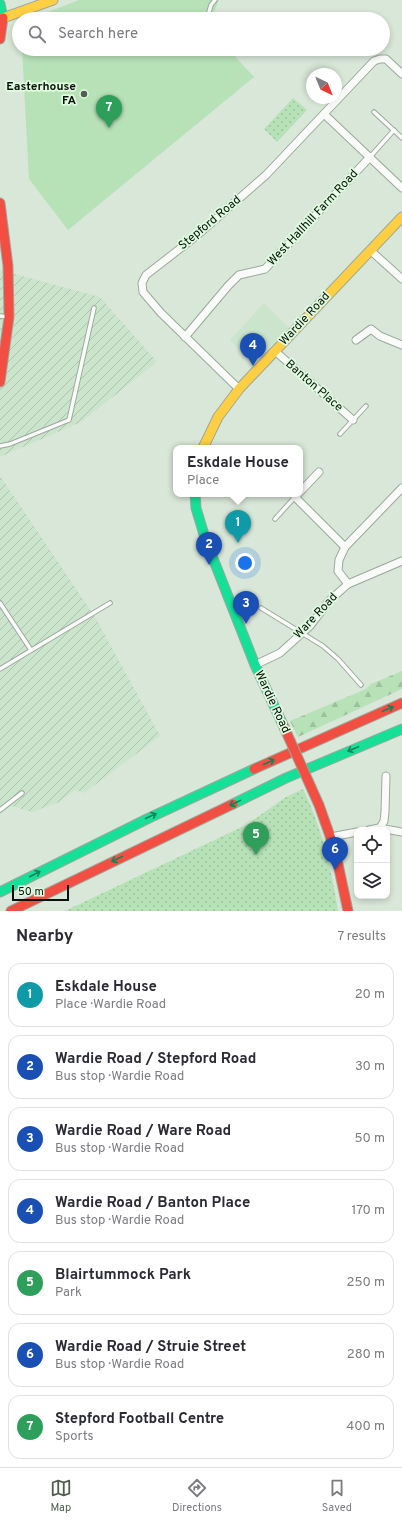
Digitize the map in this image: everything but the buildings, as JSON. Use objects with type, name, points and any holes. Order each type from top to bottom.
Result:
[{"type":"main road","points":[[21,12],[54,0]]},
{"type":"main road","points":[[0,4],[2,19],[0,39]]},
{"type":"main road","points":[[2,19],[12,15]]},
{"type":"main road","points":[[0,203],[8,266],[0,382]]},
{"type":"main road","name":"Wardie Road","points":[[205,445],[218,415],[239,388],[402,217]]},
{"type":"main road","name":"Wardie Road","points":[[195,497],[196,508],[205,538],[255,665],[319,805],[331,837],[340,867],[348,911]]},
{"type":"main road","points":[[0,892],[178,804],[332,733],[402,703]]},
{"type":"main road","points":[[11,911],[286,778],[402,729]]},
{"type":"street","name":"Stepford Road","points":[[239,388],[161,313],[143,292],[142,283],[146,275],[195,237],[266,175],[374,61],[386,59],[402,74]]},
{"type":"street","points":[[324,114],[402,188]]},
{"type":"street","name":"West Hallhill Farm Road","points":[[186,336],[239,275],[265,269],[370,157]]},
{"type":"street","points":[[370,250],[402,279]]},
{"type":"street","points":[[356,340],[371,329],[380,336],[402,345]]},
{"type":"street","name":"Banton Place","points":[[274,352],[353,420]]},
{"type":"street","points":[[303,489],[319,472]]},
{"type":"street","points":[[348,584],[338,571],[339,560],[346,547],[402,488]]},
{"type":"street","points":[[301,497],[346,547]]},
{"type":"street","name":"Ware Road","points":[[255,665],[280,653],[310,626],[329,600],[348,584],[402,560]]},
{"type":"street","points":[[380,827],[384,821],[386,776]]},
{"type":"street","points":[[390,830],[402,832]]},
{"type":"street","points":[[331,837],[354,833]]},
{"type":"lane","points":[[209,12],[211,5],[215,0]]},
{"type":"lane","points":[[374,112],[402,138]]},
{"type":"lane","points":[[370,157],[394,130]]},
{"type":"lane","points":[[0,446],[10,444],[69,420],[94,308]]},
{"type":"lane","points":[[340,434],[366,406]]},
{"type":"lane","points":[[275,519],[295,497]]},
{"type":"lane","points":[[0,603],[31,650]]},
{"type":"lane","points":[[0,669],[110,603]]},
{"type":"lane","points":[[261,608],[323,646],[338,659],[361,686]]},
{"type":"lane","points":[[0,810],[22,793]]},
{"type":"shaded area","points":[[0,270],[100,297],[157,362],[81,422],[0,457]]},
{"type":"shaded area","points":[[264,303],[289,328],[253,364],[230,340]]},
{"type":"shaded area","points":[[0,476],[95,617],[160,736],[84,793],[75,790],[59,802],[32,812],[12,806],[0,814]]},
{"type":"green space","points":[[79,0],[219,0],[214,12],[48,12]]},
{"type":"green space","points":[[22,56],[234,56],[254,77],[68,230],[29,179]]},
{"type":"green space","points":[[293,98],[307,110],[277,142],[264,129]]},
{"type":"green space","points":[[402,671],[402,689],[298,737],[290,721],[366,689],[371,684]]},
{"type":"green space","points":[[303,789],[321,833],[338,911],[65,911],[246,825],[286,797]]},
{"type":"traffic: fast","points":[[0,4],[3,18]]},
{"type":"traffic: fast","points":[[195,497],[196,508],[205,538],[255,665],[284,727]]},
{"type":"traffic: fast","points":[[233,804],[286,778],[402,729]]},
{"type":"traffic: fast","points":[[0,892],[149,818],[254,769]]},
{"type":"traffic: slow","points":[[20,12],[53,0]]},
{"type":"traffic: slow","points":[[0,19],[12,15]]},
{"type":"traffic: slow","points":[[204,445],[218,417],[239,389],[402,217]]},
{"type":"traffic: jam","points":[[0,39],[3,18]]},
{"type":"traffic: jam","points":[[0,203],[8,266],[9,317],[0,382]]},
{"type":"traffic: jam","points":[[254,769],[402,703]]},
{"type":"traffic: jam","points":[[284,727],[319,805]]},
{"type":"traffic: jam","points":[[11,911],[233,804]]},
{"type":"traffic: jam","points":[[319,805],[335,850],[348,911]]},
{"type":"place","name":"Easterhouse FA","points":[[84,94]]},
{"type":"place","name":"Stepford Football Centre","points":[[109,128]]},
{"type":"place","name":"Wardie Road / Banton Place","points":[[253,366]]},
{"type":"place","name":"Eskdale House","points":[[238,543]]},
{"type":"place","name":"Wardie Road / Stepford Road","points":[[209,565]]},
{"type":"place","name":"Wardie Road / Ware Road","points":[[246,624]]},
{"type":"place","name":"Blairtummock Park","points":[[256,855]]},
{"type":"place","name":"Wardie Road / Struie Street","points":[[335,870]]}]
